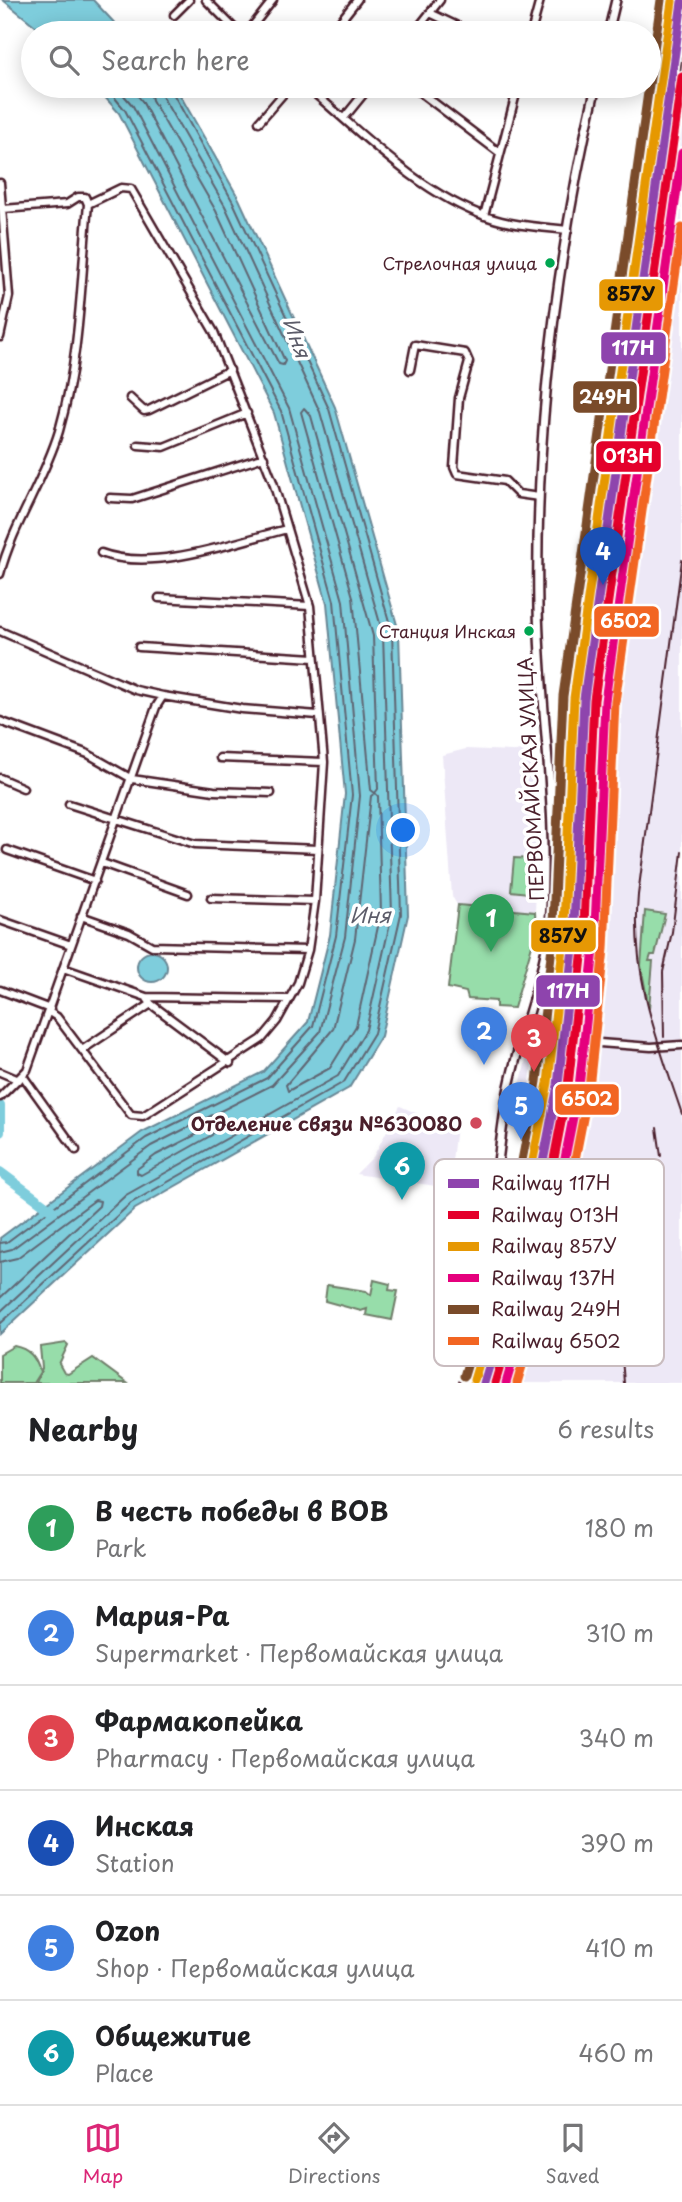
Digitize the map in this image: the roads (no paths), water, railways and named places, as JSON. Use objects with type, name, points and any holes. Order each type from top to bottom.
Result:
[{"type":"main road","points":[[611,21],[616,0]]},
{"type":"main road","name":"ПЕРВОМАЙСКАЯ УЛИЦА","points":[[500,1159],[508,1095],[547,943],[552,894],[553,849],[538,609],[539,496],[546,389],[568,230],[594,98]]},
{"type":"main road","name":"ПЕРВОМАЙСКАЯ УЛИЦА","points":[[464,1383],[469,1366]]},
{"type":"street","points":[[174,15],[189,0]]},
{"type":"street","points":[[206,0],[227,21]]},
{"type":"street","points":[[256,21],[273,0]]},
{"type":"street","points":[[340,21],[357,0]]},
{"type":"street","points":[[424,21],[440,0]]},
{"type":"street","points":[[534,21],[540,0]]},
{"type":"street","points":[[430,13],[447,21]]},
{"type":"street","points":[[259,122],[280,98]]},
{"type":"street","points":[[320,98],[415,177],[449,200],[484,216],[568,230]]},
{"type":"street","points":[[344,118],[360,98]]},
{"type":"street","points":[[428,98],[500,153]]},
{"type":"street","points":[[484,216],[515,98]]},
{"type":"street","points":[[0,183],[9,296],[0,337]]},
{"type":"street","points":[[0,990],[49,1010],[57,1017],[131,1115],[143,1116],[230,1063],[262,1040],[277,1021],[298,983],[308,950],[315,901],[324,762],[310,606],[264,457],[214,332],[131,189],[121,188],[88,205]]},
{"type":"street","points":[[0,574],[2,555],[40,481],[60,429],[78,330],[88,205],[85,197],[78,197],[67,204],[3,209]]},
{"type":"street","points":[[410,370],[415,345],[464,353],[469,362],[459,398],[454,467],[457,474],[505,481],[518,494],[539,496]]},
{"type":"street","points":[[130,398],[144,411],[149,410],[230,370]]},
{"type":"street","points":[[138,445],[164,447],[247,413]]},
{"type":"street","points":[[110,498],[132,499],[264,457]]},
{"type":"street","points":[[101,553],[129,561],[183,555],[287,529]]},
{"type":"street","points":[[159,598],[310,606]]},
{"type":"street","points":[[0,631],[136,690],[242,709],[318,715]]},
{"type":"street","points":[[139,648],[314,658]]},
{"type":"street","points":[[0,1097],[21,1078],[49,1010],[156,707],[163,696]]},
{"type":"street","points":[[0,721],[88,754],[132,779],[214,791],[271,793]]},
{"type":"street","points":[[220,758],[324,762]]},
{"type":"street","points":[[0,778],[23,788]]},
{"type":"street","points":[[69,804],[195,844],[317,849]]},
{"type":"street","points":[[7,850],[95,881]]},
{"type":"street","points":[[102,863],[188,894]]},
{"type":"street","points":[[211,898],[315,901]]},
{"type":"street","points":[[81,916],[129,933],[152,946],[308,950]]},
{"type":"street","points":[[0,920],[71,945]]},
{"type":"street","points":[[63,968],[146,997],[289,999]]},
{"type":"street","points":[[146,997],[150,1004],[230,1063]]},
{"type":"street","points":[[82,1050],[150,1004]]},
{"type":"street","points":[[522,1037],[654,1048],[682,1045]]},
{"type":"street","points":[[0,1072],[21,1078],[76,1150]]},
{"type":"water","points":[[3,0],[93,0],[113,21],[29,21]]},
{"type":"water","name":"Иня","points":[[106,98],[182,98],[239,199],[335,407],[399,632],[408,915],[381,1036],[349,1088],[135,1209],[0,1334],[0,1238],[142,1132],[263,1072],[308,1022],[330,935],[345,794],[327,603],[274,413],[119,113]]},
{"type":"water","points":[[152,952],[158,953],[166,961],[166,973],[158,981],[152,982],[146,981],[138,973],[137,967],[138,961],[146,953]]},
{"type":"waterway","points":[[0,1106],[0,1132]]},
{"type":"waterway","points":[[0,1172],[53,1211]]},
{"type":"railway","points":[[557,1159],[587,913],[593,720],[599,666],[682,57]]},
{"type":"railway","points":[[682,560],[638,895],[637,924],[638,953],[648,1007],[682,1114]]},
{"type":"railway","points":[[664,1037],[663,972],[672,932],[682,852]]},
{"type":"railway","points":[[570,1159],[583,1110]]},
{"type":"railway","points":[[657,1128],[661,1156]]},
{"type":"railway","points":[[494,1383],[500,1366]]},
{"type":"railway","points":[[623,1366],[624,1383]]},
{"type":"rail line","name":"249Н","points":[[658,21],[661,0]]},
{"type":"rail line","name":"857У","points":[[661,79],[672,1]]},
{"type":"rail line","name":"117Н","points":[[544,1159],[558,1085],[573,948],[584,699],[682,2]]},
{"type":"rail line","name":"013Н","points":[[554,1159],[568,1086],[583,948],[594,700],[682,77]]},
{"type":"rail line","name":"249Н","points":[[522,1159],[537,1082],[552,946],[563,696],[647,98]]},
{"type":"rail line","name":"857У","points":[[533,1159],[548,1083],[563,947],[574,698],[658,98]]},
{"type":"rail line","name":"137Н","points":[[565,1159],[579,1087],[594,949],[605,701],[682,153]]},
{"type":"rail line","name":"6502","points":[[575,1159],[589,1088],[604,949],[615,702],[682,228]]},
{"type":"rail line","name":"249Н","points":[[464,1376],[467,1366]]},
{"type":"rail line","name":"857У","points":[[474,1380],[478,1366]]},
{"type":"rail line","name":"117Н","points":[[484,1383],[489,1366]]},
{"type":"rail line","name":"013Н","points":[[495,1383],[500,1366]]},
{"type":"rail line","name":"137Н","points":[[506,1383],[511,1366]]},
{"type":"rail line","name":"6502","points":[[517,1383],[522,1366]]},
{"type":"place","name":"Стрелочная улица","points":[[550,263]]},
{"type":"place","name":"Инская","points":[[603,585]]},
{"type":"place","name":"Станция Инская","points":[[529,631]]},
{"type":"place","name":"В честь победы в ВОВ","points":[[491,952]]},
{"type":"place","name":"Мария-Ра","points":[[484,1065]]},
{"type":"place","name":"Фармакопейка","points":[[534,1072]]},
{"type":"place","name":"Отделение связи №630080","points":[[476,1123]]},
{"type":"place","name":"Ozon","points":[[521,1140]]},
{"type":"place","name":"Общежитие","points":[[402,1200]]}]
